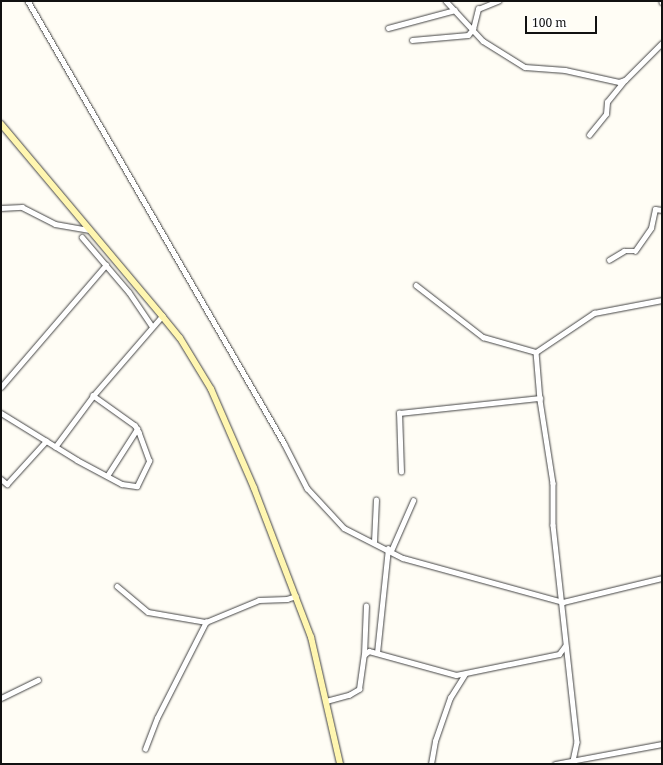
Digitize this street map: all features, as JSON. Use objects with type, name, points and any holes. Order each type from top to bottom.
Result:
[{"type":"street","points":[[28,1],[284,443],[307,488],[344,528],[389,550],[421,563],[563,602],[662,578]]},
{"type":"street","points":[[446,1],[491,47],[525,67],[565,70],[619,82],[625,80]]},
{"type":"street","points":[[412,40],[468,35],[473,30],[478,9],[498,1]]},
{"type":"street","points":[[388,28],[455,10]]},
{"type":"street","points":[[589,135],[606,114],[607,102],[625,80],[662,43]]},
{"type":"street","points":[[1,124],[180,338],[210,389],[232,434],[311,637],[340,764]]},
{"type":"street","points":[[1,208],[22,206],[55,224],[89,230]]},
{"type":"street","points":[[609,260],[624,251],[635,251],[651,228],[655,209],[662,210]]},
{"type":"street","points":[[82,238],[106,265],[151,325]]},
{"type":"street","points":[[1,386],[106,265]]},
{"type":"street","points":[[416,285],[483,337],[536,352],[594,313],[662,300]]},
{"type":"street","points":[[55,447],[93,396],[151,325],[162,316]]},
{"type":"street","points":[[536,352],[540,398],[553,483],[553,525],[563,602],[565,645],[577,742],[573,761]]},
{"type":"street","points":[[1,413],[55,447],[107,476],[122,484],[137,486],[149,461],[137,429],[93,396]]},
{"type":"street","points":[[401,472],[399,413],[540,398]]},
{"type":"street","points":[[107,476],[137,429]]},
{"type":"street","points":[[1,479],[7,484],[46,441]]},
{"type":"street","points":[[374,542],[376,500]]},
{"type":"street","points":[[377,653],[389,550],[413,501]]},
{"type":"street","points":[[117,586],[148,612],[206,622],[241,609],[259,600],[287,599],[296,596]]},
{"type":"street","points":[[326,701],[349,695],[359,689],[364,655],[366,606]]},
{"type":"street","points":[[145,749],[157,718],[206,622]]},
{"type":"street","points":[[364,655],[369,651],[456,675],[559,654],[565,645]]},
{"type":"street","points":[[431,764],[435,741],[450,698],[465,674]]},
{"type":"street","points":[[1,698],[38,680]]},
{"type":"street","points":[[555,764],[662,744]]}]
